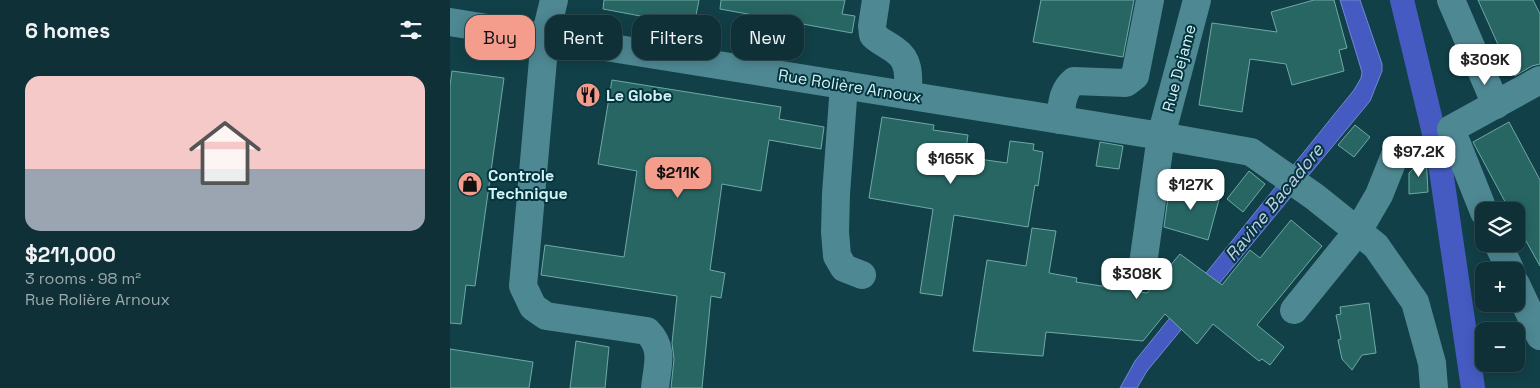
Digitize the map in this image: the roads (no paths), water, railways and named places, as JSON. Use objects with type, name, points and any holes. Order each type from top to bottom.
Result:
[{"type":"street","points":[[550,15],[554,0]]},
{"type":"street","points":[[876,0],[872,26],[873,35],[904,58],[909,74],[908,95]]},
{"type":"street","points":[[1060,120],[1063,96],[1068,86],[1074,81],[1126,83],[1135,76],[1150,0]]},
{"type":"street","name":"Rue Dejame","points":[[1143,264],[1161,136],[1197,0]]},
{"type":"street","points":[[1451,0],[1496,105]]},
{"type":"street","name":"Rue Rolière Arnoux","points":[[450,22],[545,37]]},
{"type":"street","points":[[545,37],[523,286],[533,307],[546,316],[647,331],[654,338],[659,349],[654,388]]},
{"type":"street","name":"Rue Rolière Arnoux","points":[[622,49],[1251,152],[1316,197],[1358,231]]},
{"type":"street","points":[[844,85],[836,194],[835,232],[837,256],[844,268],[862,275]]},
{"type":"street","points":[[1480,202],[1451,129],[1496,105],[1537,90]]},
{"type":"street","points":[[1294,310],[1358,231],[1379,195],[1397,150]]},
{"type":"street","points":[[1358,231],[1376,246],[1415,302],[1432,363],[1434,388]]},
{"type":"street","points":[[1525,304],[1540,336]]},
{"type":"water","name":"Ravine Bacadore","points":[[1340,0],[1360,0],[1382,64],[1382,71],[1370,101],[1147,371],[1137,388],[1120,388],[1135,361],[1354,90],[1361,78],[1362,72]]},
{"type":"waterway","points":[[1402,0],[1438,150],[1473,388]]},
{"type":"place","name":"Le Globe","points":[[588,95]]},
{"type":"place","name":"Controle Technique","points":[[470,184]]}]
